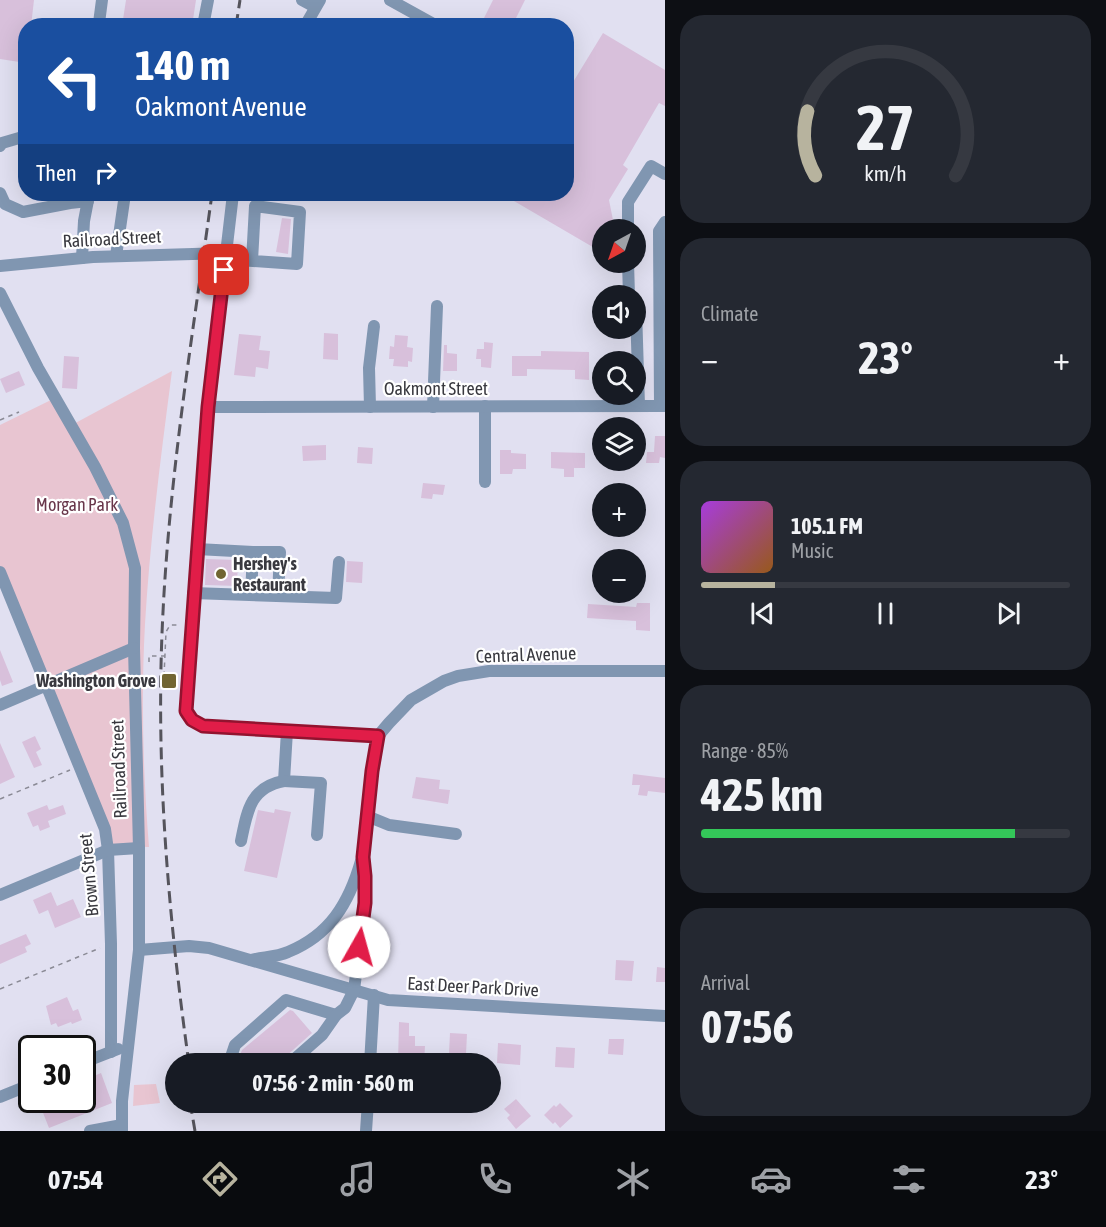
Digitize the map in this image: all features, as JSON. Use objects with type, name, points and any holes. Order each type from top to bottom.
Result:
[{"type":"street","points":[[100,18],[102,0]]},
{"type":"street","points":[[205,18],[208,0]]},
{"type":"street","points":[[302,0],[318,4],[310,18]]},
{"type":"street","points":[[390,0],[423,18]]},
{"type":"street","points":[[0,146],[2,143],[18,138]]},
{"type":"street","points":[[628,219],[628,202],[651,166],[665,174]]},
{"type":"street","points":[[0,193],[5,204],[22,212],[71,201]]},
{"type":"street","points":[[82,258],[84,221],[88,201]]},
{"type":"street","points":[[116,256],[124,201]]},
{"type":"street","points":[[232,201],[208,407],[186,711],[192,720],[203,726],[378,736],[363,857],[365,903],[354,990],[345,1008],[336,1015],[322,1035],[302,1053]]},
{"type":"street","name":"Railroad Street","points":[[0,266],[116,256],[226,256],[252,261],[297,264],[300,212],[255,206],[252,261]]},
{"type":"street","points":[[663,406],[659,231],[665,222]]},
{"type":"street","name":"Railroad Street","points":[[0,292],[38,368],[95,467],[123,523],[135,568],[134,648],[139,848],[146,950],[128,1045],[122,1101],[122,1128]]},
{"type":"street","points":[[433,407],[436,306]]},
{"type":"street","points":[[370,407],[369,368],[374,326]]},
{"type":"street","points":[[637,339],[639,406]]},
{"type":"street","points":[[485,406],[485,482]]},
{"type":"street","name":"Oakmont Street","points":[[208,407],[663,406]]},
{"type":"street","points":[[197,549],[280,552],[278,596]]},
{"type":"street","points":[[251,596],[253,552]]},
{"type":"street","points":[[193,593],[336,598],[339,562]]},
{"type":"street","name":"Brown Street","points":[[0,572],[105,829],[108,850],[111,944],[111,1052]]},
{"type":"street","points":[[0,705],[134,648]]},
{"type":"street","name":"Central Avenue","points":[[378,736],[411,700],[444,681],[458,676],[489,671],[665,671]]},
{"type":"street","points":[[284,781],[287,731]]},
{"type":"street","points":[[241,841],[254,798],[271,783],[284,781],[321,783],[317,835]]},
{"type":"street","points":[[367,816],[389,825],[456,834]]},
{"type":"street","points":[[0,895],[108,850],[139,848]]},
{"type":"street","name":"East Deer Park Drive","points":[[248,960],[286,953],[325,929],[343,908],[354,886],[363,857]]},
{"type":"street","name":"East Deer Park Drive","points":[[146,950],[189,946],[209,948],[388,1000],[665,1016]]},
{"type":"street","points":[[371,1053],[374,995]]},
{"type":"street","points":[[232,1053],[235,1045],[286,1000],[336,1015]]},
{"type":"street","points":[[96,1058],[128,1045]]},
{"type":"street","points":[[0,1097],[18,1090]]},
{"type":"street","points":[[366,1131],[367,1113]]},
{"type":"street","points":[[96,1130],[122,1128]]},
{"type":"path","points":[[0,420],[19,412]]},
{"type":"path","points":[[164,676],[166,632],[170,625]]},
{"type":"path","points":[[149,662],[149,656],[166,657]]},
{"type":"path","points":[[0,799],[79,766]]},
{"type":"path","points":[[0,989],[111,944]]},
{"type":"green space","name":"Morgan Park","points":[[172,371],[153,529],[145,624],[143,736],[149,847],[113,846],[0,566],[0,425],[51,400],[68,427]]},
{"type":"green space","points":[[156,1084],[160,1103],[133,1106],[134,1085]]},
{"type":"building","points":[[0,0],[34,0],[32,18],[18,18],[18,62],[0,59]]},
{"type":"building","points":[[126,0],[196,0],[193,18],[123,18]]},
{"type":"building","points":[[493,0],[525,0],[516,18],[484,18]]},
{"type":"building","points":[[603,33],[665,70],[665,106],[659,103],[623,165],[628,169],[609,200],[613,219],[592,219],[592,247],[514,201],[574,201],[574,81]]},
{"type":"building","points":[[282,218],[291,219],[288,254],[276,252]]},
{"type":"building","points":[[324,333],[338,334],[338,360],[323,359]]},
{"type":"building","points":[[239,334],[261,336],[259,350],[270,351],[268,369],[256,367],[255,377],[234,375]]},
{"type":"building","points":[[395,335],[408,336],[407,347],[413,348],[412,362],[408,361],[408,367],[393,366],[394,359],[389,359],[390,346],[394,347]]},
{"type":"building","points":[[484,342],[493,343],[491,368],[481,367],[481,359],[476,359],[477,349],[484,349]]},
{"type":"building","points":[[444,345],[447,345],[447,353],[457,354],[457,371],[443,371]]},
{"type":"building","points":[[541,351],[589,352],[589,380],[575,379],[575,370],[527,369],[527,376],[512,376],[512,356],[541,356]]},
{"type":"building","points":[[64,356],[79,357],[77,389],[62,388]]},
{"type":"building","points":[[19,371],[25,385],[6,393],[0,379]]},
{"type":"building","points":[[655,436],[665,436],[665,458],[660,457],[659,463],[646,463],[647,452],[654,452]]},
{"type":"building","points":[[326,445],[326,460],[303,461],[302,446]]},
{"type":"building","points":[[358,447],[373,448],[372,464],[357,463]]},
{"type":"building","points":[[500,450],[526,454],[526,469],[513,469],[512,474],[500,474]]},
{"type":"building","points":[[551,452],[585,453],[585,468],[574,468],[574,477],[564,477],[564,469],[551,468]]},
{"type":"building","points":[[423,483],[445,485],[443,495],[433,494],[432,499],[421,498]]},
{"type":"building","name":"Hershey's Restaurant","points":[[206,559],[238,560],[237,586],[205,585]]},
{"type":"building","points":[[347,561],[363,562],[362,583],[346,582]]},
{"type":"building","points":[[637,603],[650,603],[650,631],[636,630],[636,621],[587,618],[588,604],[636,607]]},
{"type":"building","points":[[0,650],[13,682],[2,686],[0,680]]},
{"type":"building","points":[[35,736],[41,749],[36,752],[42,765],[34,768],[22,742]]},
{"type":"building","points":[[0,743],[15,777],[0,784]]},
{"type":"building","points":[[633,774],[665,778],[665,793],[648,791],[647,796],[638,795],[640,785],[632,785]]},
{"type":"building","points":[[416,777],[440,780],[439,789],[450,790],[448,804],[412,798]]},
{"type":"building","points":[[47,805],[49,810],[63,805],[66,814],[48,821],[50,827],[40,831],[38,825],[33,827],[27,813]]},
{"type":"building","points":[[275,809],[291,812],[277,878],[244,871],[258,810],[274,813]]},
{"type":"building","points":[[51,892],[57,906],[73,899],[81,917],[55,928],[48,910],[39,914],[33,900]]},
{"type":"building","points":[[26,934],[31,944],[25,947],[27,952],[0,964],[0,945]]},
{"type":"building","points":[[616,960],[634,961],[632,981],[615,980]]},
{"type":"building","points":[[657,967],[665,968],[665,982],[656,982]]},
{"type":"building","points":[[67,997],[73,1011],[78,1009],[82,1020],[58,1027],[56,1023],[51,1025],[46,1006]]},
{"type":"building","points":[[290,1010],[312,1033],[290,1053],[241,1053]]},
{"type":"building","points":[[399,1022],[409,1023],[409,1036],[415,1036],[415,1046],[425,1046],[425,1053],[398,1053]]},
{"type":"building","points":[[450,1033],[467,1034],[466,1053],[449,1053]]},
{"type":"building","points":[[609,1039],[624,1039],[623,1055],[608,1054]]},
{"type":"building","points":[[498,1043],[521,1045],[520,1065],[501,1063],[501,1053],[498,1053]]},
{"type":"building","points":[[556,1047],[575,1048],[574,1068],[555,1067]]},
{"type":"building","points":[[101,1073],[112,1103],[96,1109],[96,1075]]},
{"type":"building","points":[[516,1099],[531,1116],[516,1129],[507,1118],[510,1115],[504,1109]]},
{"type":"building","points":[[560,1103],[573,1116],[560,1128],[544,1115],[554,1105],[556,1107]]},
{"type":"building","points":[[43,1113],[87,1113],[49,1128]]},
{"type":"railway","points":[[237,18],[240,0]]},
{"type":"railway","points":[[188,1053],[169,895],[165,838],[161,669],[171,507],[211,201]]},
{"type":"railway","points":[[192,1113],[195,1131]]},
{"type":"place","name":"Hershey's Restaurant","points":[[221,574]]},
{"type":"place","name":"Washington Grove","points":[[169,681]]},
{"type":"route","points":[[224,270],[208,407],[186,711],[192,720],[203,726],[378,736],[363,857],[365,903],[359,947]]}]
